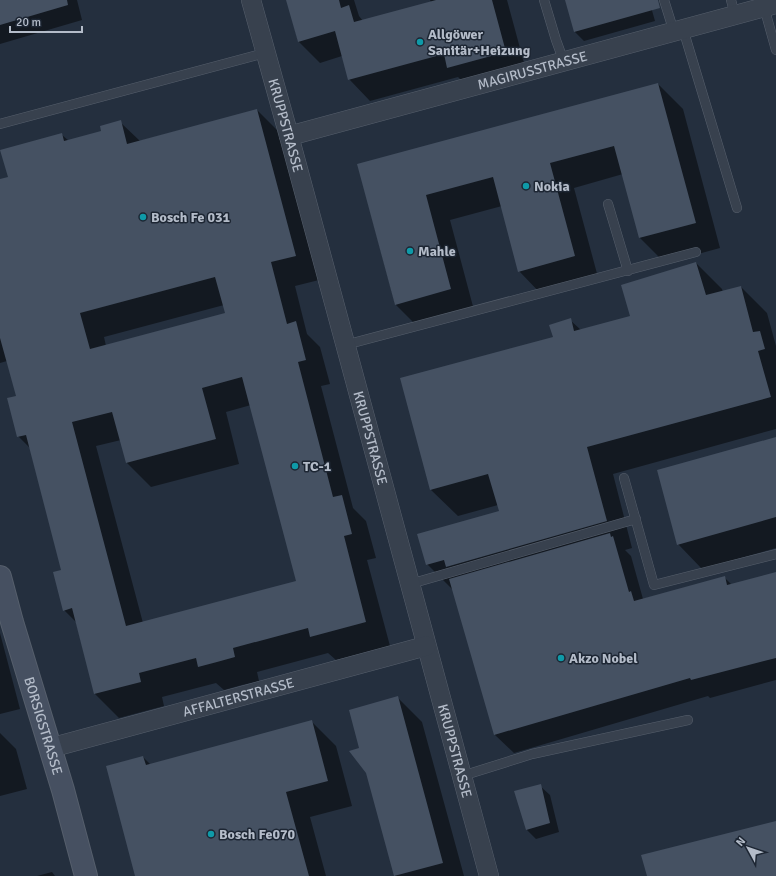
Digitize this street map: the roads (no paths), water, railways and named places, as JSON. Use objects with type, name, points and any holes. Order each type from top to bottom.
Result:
[{"type":"main road","name":"BORSIGSTRASSE","points":[[0,577],[86,876]]},
{"type":"street","name":"KRUPPSTRASSE","points":[[250,0],[489,876]]},
{"type":"street","name":"MAGIRUSSTRASSE","points":[[288,136],[679,30],[733,8],[770,6]]},
{"type":"street","name":"AFFALTERSTRASSE","points":[[50,748],[426,646]]},
{"type":"lane","points":[[544,0],[564,62]]},
{"type":"lane","points":[[664,0],[679,30],[736,208]]},
{"type":"lane","points":[[770,6],[776,50]]},
{"type":"lane","points":[[0,124],[265,53]]},
{"type":"lane","points":[[608,204],[628,270]]},
{"type":"lane","points":[[345,345],[696,252]]},
{"type":"lane","points":[[624,478],[654,585],[776,554]]},
{"type":"lane","points":[[410,584],[636,519]]},
{"type":"lane","points":[[462,776],[532,754],[688,720]]},
{"type":"place","name":"Allgöwer Sanitär+Heizung","points":[[420,42]]},
{"type":"place","name":"Nokia","points":[[526,186]]},
{"type":"place","name":"Bosch Fe 031","points":[[143,217]]},
{"type":"place","name":"Mahle","points":[[410,251]]},
{"type":"place","name":"TC-1","points":[[295,466]]},
{"type":"place","name":"Akzo Nobel","points":[[561,658]]},
{"type":"place","name":"Bosch Fe070","points":[[211,834]]}]
